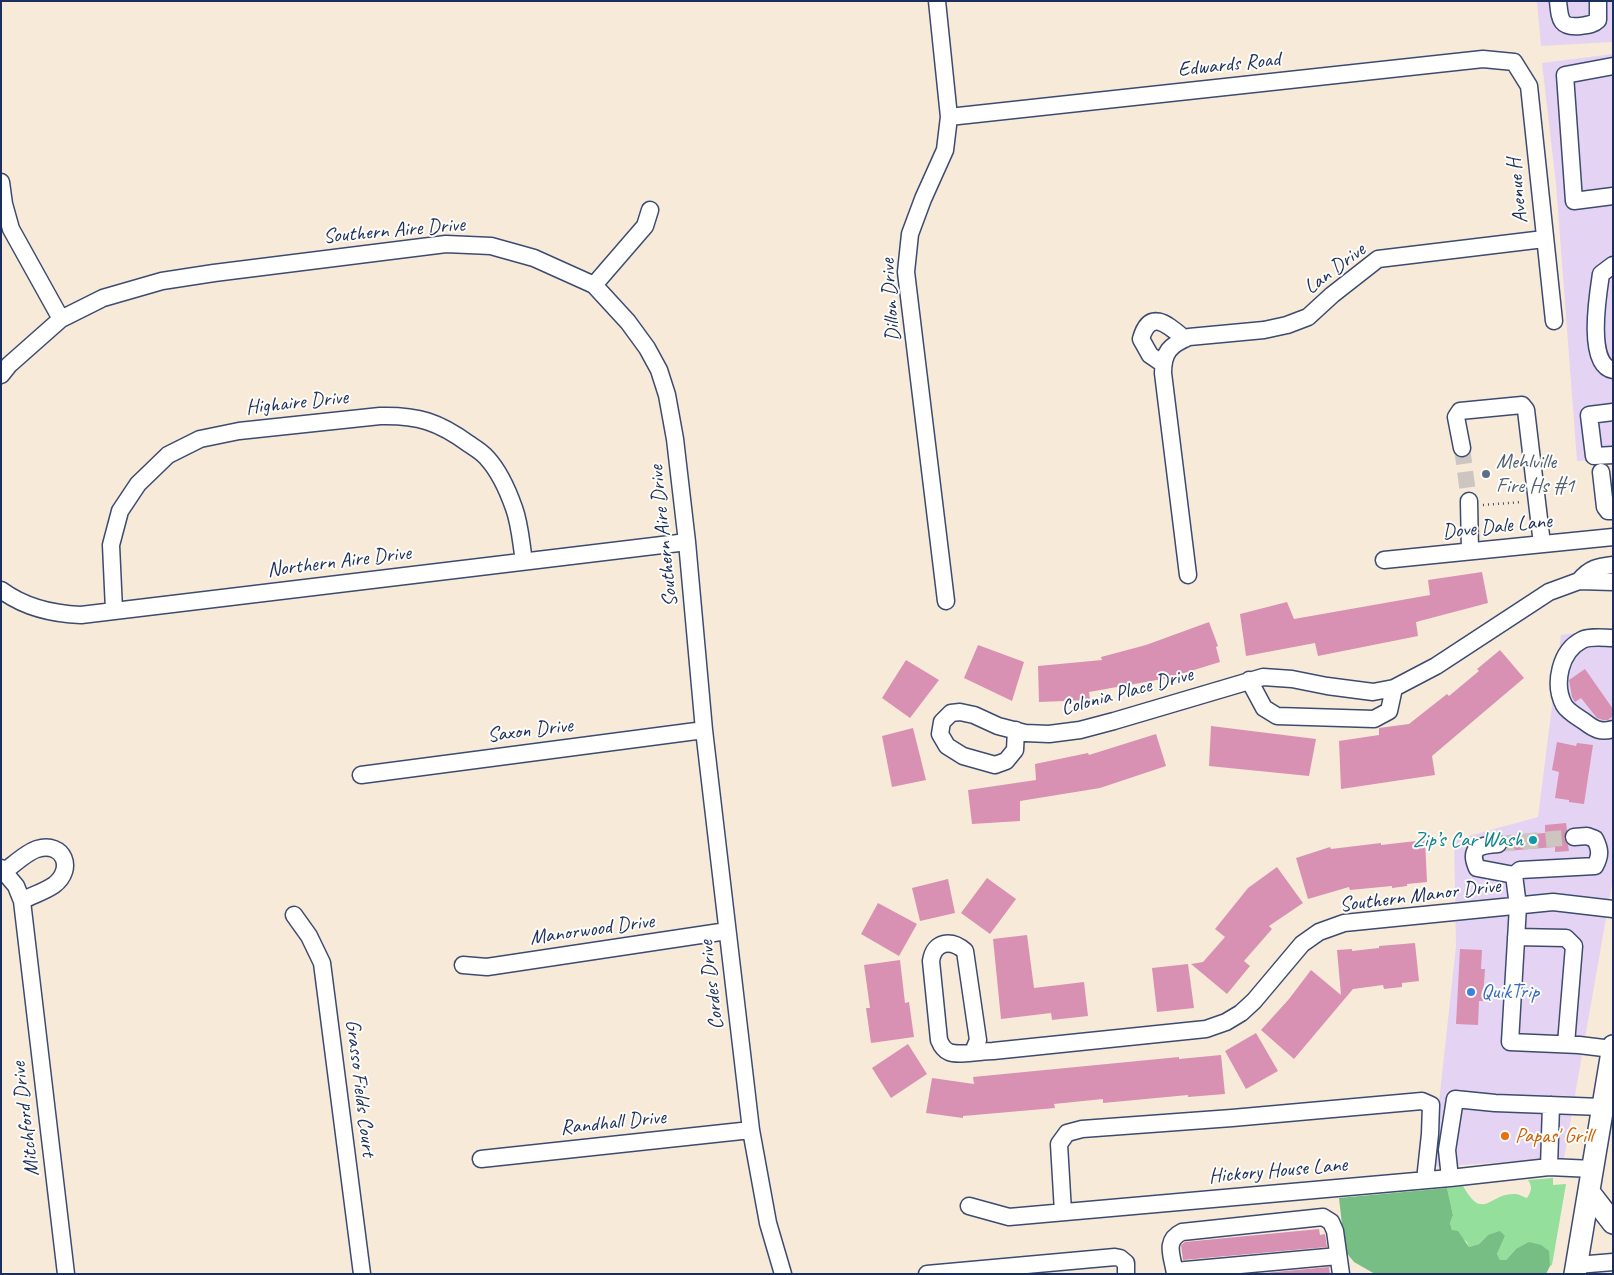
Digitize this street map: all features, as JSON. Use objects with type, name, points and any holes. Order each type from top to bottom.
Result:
[{"type":"main road","points":[[1576,1269],[1593,1169],[1606,1128],[1602,1107],[1613,1046]]},
{"type":"main road","points":[[1589,1192],[1613,1223]]},
{"type":"street","name":"Dillon Drive","points":[[937,1],[949,117],[945,150],[910,234],[906,272],[946,601]]},
{"type":"street","points":[[1558,1],[1560,18],[1564,25],[1569,27],[1593,24],[1598,20],[1598,1]]},
{"type":"street","name":"Edwards Road","points":[[949,117],[1483,59],[1514,62]]},
{"type":"street","name":"Avenue H","points":[[1514,62],[1529,86],[1554,321]]},
{"type":"street","points":[[1613,66],[1565,75],[1574,201],[1613,196]]},
{"type":"street","points":[[1,182],[4,204],[11,229],[61,319]]},
{"type":"street","points":[[594,285],[645,226],[650,210]]},
{"type":"street","name":"Lan Drive","points":[[1185,339],[1189,337],[1264,330],[1287,325],[1308,317],[1332,294],[1378,259],[1544,239]]},
{"type":"street","name":"Southern Aire Drive","points":[[1,374],[61,319],[102,298],[162,281],[224,271],[446,244],[491,246],[512,250],[594,285],[628,322],[647,348],[659,370],[667,395],[687,542],[700,689]]},
{"type":"street","points":[[1613,265],[1601,274],[1596,310],[1596,343],[1598,354],[1603,364],[1607,369],[1613,370]]},
{"type":"street","points":[[1163,364],[1150,355],[1141,339],[1144,329],[1152,322],[1161,321],[1185,339],[1178,342],[1168,351],[1163,364],[1188,575]]},
{"type":"street","points":[[1462,448],[1456,418],[1460,411],[1522,404],[1526,410],[1542,544]]},
{"type":"street","points":[[1613,412],[1589,415],[1594,456],[1613,455]]},
{"type":"street","name":"Highaire Drive","points":[[114,610],[111,545],[120,511],[138,484],[168,455],[200,439],[239,431],[380,416],[400,416],[434,422],[451,431],[487,458],[495,469],[515,509],[524,560]]},
{"type":"street","points":[[1601,472],[1605,507],[1613,511]]},
{"type":"street","points":[[1469,508],[1470,551]]},
{"type":"street","name":"Dove Dale Lane","points":[[1384,560],[1613,537]]},
{"type":"street","name":"Northern Aire Drive","points":[[1,590],[21,602],[60,615],[81,615],[524,560],[687,542]]},
{"type":"street","name":"Colonia Place Drive","points":[[1579,581],[1586,573],[1596,568],[1613,565]]},
{"type":"street","name":"Colonia Place Drive","points":[[1016,730],[1015,750],[1006,761],[995,766],[962,756],[947,746],[940,734],[942,722],[951,713],[960,712],[974,715],[998,726],[1016,730],[1025,733],[1049,734],[1080,730],[1141,714],[1263,677],[1292,679],[1373,692],[1394,688],[1436,666],[1549,592],[1579,581],[1613,582]]},
{"type":"street","points":[[1613,638],[1583,639],[1571,648],[1563,660],[1559,686],[1565,706],[1576,716],[1597,730],[1613,729]]},
{"type":"street","points":[[1249,680],[1264,708],[1277,716],[1374,719],[1389,711],[1394,688]]},
{"type":"street","name":"Cordes Drive","points":[[700,689],[750,1130],[768,1224],[783,1274]]},
{"type":"street","name":"Saxon Drive","points":[[361,775],[704,730]]},
{"type":"street","points":[[1514,875],[1520,870],[1595,866],[1599,859],[1600,850],[1595,839],[1587,836],[1574,837]]},
{"type":"street","points":[[1498,844],[1480,846],[1474,852],[1473,859],[1477,868],[1514,875]]},
{"type":"street","name":"Mitchford Drive","points":[[22,900],[54,884],[62,875],[65,868],[65,859],[60,852],[51,847],[36,849],[3,869],[16,886],[22,900],[66,1274]]},
{"type":"street","points":[[1514,875],[1518,906],[1510,1042],[1566,1044],[1612,1049]]},
{"type":"street","name":"Southern Manor Drive","points":[[973,1052],[978,1040],[965,951],[957,945],[947,943],[939,946],[932,952],[930,961],[939,1040],[949,1052],[973,1052],[1206,1029],[1226,1022],[1241,1013],[1254,1001],[1302,944],[1319,932],[1344,922],[1553,902],[1613,909]]},
{"type":"street","name":"Grasso Fields Court","points":[[294,915],[309,936],[322,963],[362,1274]]},
{"type":"street","name":"Manorwood Drive","points":[[463,965],[487,967],[727,931]]},
{"type":"street","points":[[1516,937],[1566,938],[1574,946],[1566,1044]]},
{"type":"street","points":[[1450,1178],[1447,1150],[1455,1098],[1495,1103],[1602,1107]]},
{"type":"street","points":[[1063,1212],[1059,1144],[1067,1133],[1082,1129],[1422,1101],[1431,1105],[1425,1180]]},
{"type":"street","points":[[1549,1167],[1550,1105]]},
{"type":"street","name":"Randhall Drive","points":[[481,1159],[750,1130]]},
{"type":"street","name":"Hickory House Lane","points":[[969,1206],[1010,1217],[1450,1178],[1549,1167],[1593,1169]]},
{"type":"street","points":[[1338,1256],[1175,1272],[1170,1244],[1175,1235],[1182,1232],[1323,1217],[1331,1222],[1335,1231],[1341,1274]]},
{"type":"street","points":[[926,1274],[1115,1257],[1120,1258],[1126,1263],[1126,1274]]},
{"type":"street","points":[[1576,1269],[1613,1262]]},
{"type":"path","points":[[1469,508],[1537,501]]},
{"type":"shaded area","points":[[1537,1],[1613,1],[1613,42],[1541,46]]},
{"type":"shaded area","points":[[1613,54],[1613,459],[1577,461],[1556,184],[1542,63]]},
{"type":"shaded area","points":[[1613,628],[1613,878],[1564,1158],[1432,1167],[1456,946],[1454,840],[1538,817],[1561,635]]},
{"type":"green space","points":[[1553,1178],[1553,1185],[1566,1184],[1552,1265],[1550,1266],[1548,1257],[1516,1249],[1506,1260],[1500,1260],[1497,1254],[1505,1236],[1488,1235],[1479,1244],[1469,1247],[1467,1242],[1452,1230],[1450,1223],[1453,1215],[1447,1188],[1463,1186],[1476,1203],[1482,1204],[1507,1195],[1517,1194],[1527,1198],[1531,1189],[1528,1180]]},
{"type":"green space","points":[[1447,1188],[1453,1215],[1450,1223],[1452,1230],[1458,1231],[1469,1247],[1479,1244],[1488,1235],[1500,1231],[1505,1236],[1497,1254],[1500,1260],[1506,1260],[1516,1249],[1529,1242],[1541,1245],[1549,1251],[1550,1266],[1546,1274],[1375,1274],[1354,1262],[1345,1251],[1339,1198]]},
{"type":"building","points":[[1482,572],[1488,603],[1416,622],[1418,636],[1318,656],[1315,643],[1246,656],[1240,614],[1287,602],[1294,619],[1430,595],[1428,580]]},
{"type":"building","points":[[1209,622],[1218,646],[1216,647],[1220,662],[1168,678],[1089,692],[1090,700],[1039,702],[1038,666],[1102,660],[1101,657],[1146,645]]},
{"type":"building","points":[[978,645],[1024,662],[1012,701],[964,678]]},
{"type":"building","points":[[1500,650],[1524,678],[1432,756],[1435,775],[1341,789],[1339,741],[1379,735],[1379,728],[1409,724],[1447,694],[1449,696],[1479,671],[1477,669]]},
{"type":"building","points":[[906,660],[939,680],[910,718],[882,698]]},
{"type":"building","points":[[1585,669],[1613,709],[1613,716],[1608,720],[1597,718],[1581,698],[1575,702],[1572,697],[1569,680]]},
{"type":"building","points":[[1211,726],[1316,739],[1309,776],[1209,766]]},
{"type":"building","points":[[913,728],[926,780],[892,787],[882,736]]},
{"type":"building","points":[[1156,734],[1166,766],[1100,788],[1020,801],[1020,821],[972,824],[968,790],[1036,780],[1035,764],[1088,753],[1089,755]]},
{"type":"building","points":[[1557,742],[1576,746],[1577,743],[1593,745],[1584,804],[1555,798],[1559,772],[1552,770]]},
{"type":"building","name":"Zip’s Car Wash","points":[[1566,823],[1567,830],[1564,838],[1569,851],[1555,852],[1555,847],[1505,851],[1508,844],[1504,836],[1545,833],[1545,825]]},
{"type":"building","points":[[1425,840],[1427,882],[1392,888],[1392,886],[1350,890],[1349,887],[1308,899],[1296,858],[1330,847],[1331,849]]},
{"type":"building","points":[[1277,867],[1303,903],[1269,926],[1272,929],[1244,961],[1250,966],[1227,994],[1191,964],[1203,962],[1225,937],[1215,929],[1248,888]]},
{"type":"building","points":[[987,878],[1016,899],[990,934],[961,913]]},
{"type":"building","points":[[948,879],[955,913],[920,921],[912,888]]},
{"type":"building","points":[[878,903],[917,924],[899,956],[861,934]]},
{"type":"building","points":[[1027,935],[1034,988],[1084,982],[1088,1016],[1052,1020],[1051,1013],[1001,1019],[993,939]]},
{"type":"building","points":[[1415,943],[1419,981],[1402,983],[1402,987],[1384,989],[1383,985],[1353,989],[1294,1059],[1261,1030],[1289,999],[1311,970],[1341,995],[1337,950],[1352,949],[1352,951],[1379,948],[1379,946]]},
{"type":"building","name":"QuikTrip","points":[[1460,949],[1482,950],[1481,969],[1485,969],[1483,1001],[1479,1001],[1478,1025],[1456,1024]]},
{"type":"building","points":[[900,960],[905,1003],[909,1002],[914,1037],[871,1043],[866,1008],[870,1008],[864,965]]},
{"type":"building","points":[[1188,964],[1194,1008],[1157,1012],[1152,968]]},
{"type":"building","points":[[1256,1033],[1278,1071],[1246,1089],[1225,1051]]},
{"type":"building","points":[[908,1044],[927,1074],[891,1098],[872,1068]]},
{"type":"building","points":[[1221,1055],[1225,1094],[1188,1097],[1188,1095],[1103,1103],[1103,1099],[1054,1104],[1055,1108],[963,1116],[963,1118],[926,1113],[932,1078],[974,1084],[973,1077],[1179,1057],[1179,1059]]},
{"type":"building","points":[[1319,1229],[1320,1235],[1325,1234],[1327,1247],[1183,1260],[1181,1245],[1185,1242]]},
{"type":"building","points":[[1329,1267],[1330,1274],[1254,1274]]},
{"type":"tunnel","points":[[1462,448],[1469,501]]},
{"type":"tunnel","points":[[1498,844],[1574,837]]},
{"type":"place","name":"Mehlville Fire Hs #1","points":[[1486,474]]},
{"type":"place","name":"Zip’s Car Wash","points":[[1533,840]]},
{"type":"place","name":"QuikTrip","points":[[1471,992]]},
{"type":"place","name":"Papas' Grill","points":[[1505,1136]]}]
